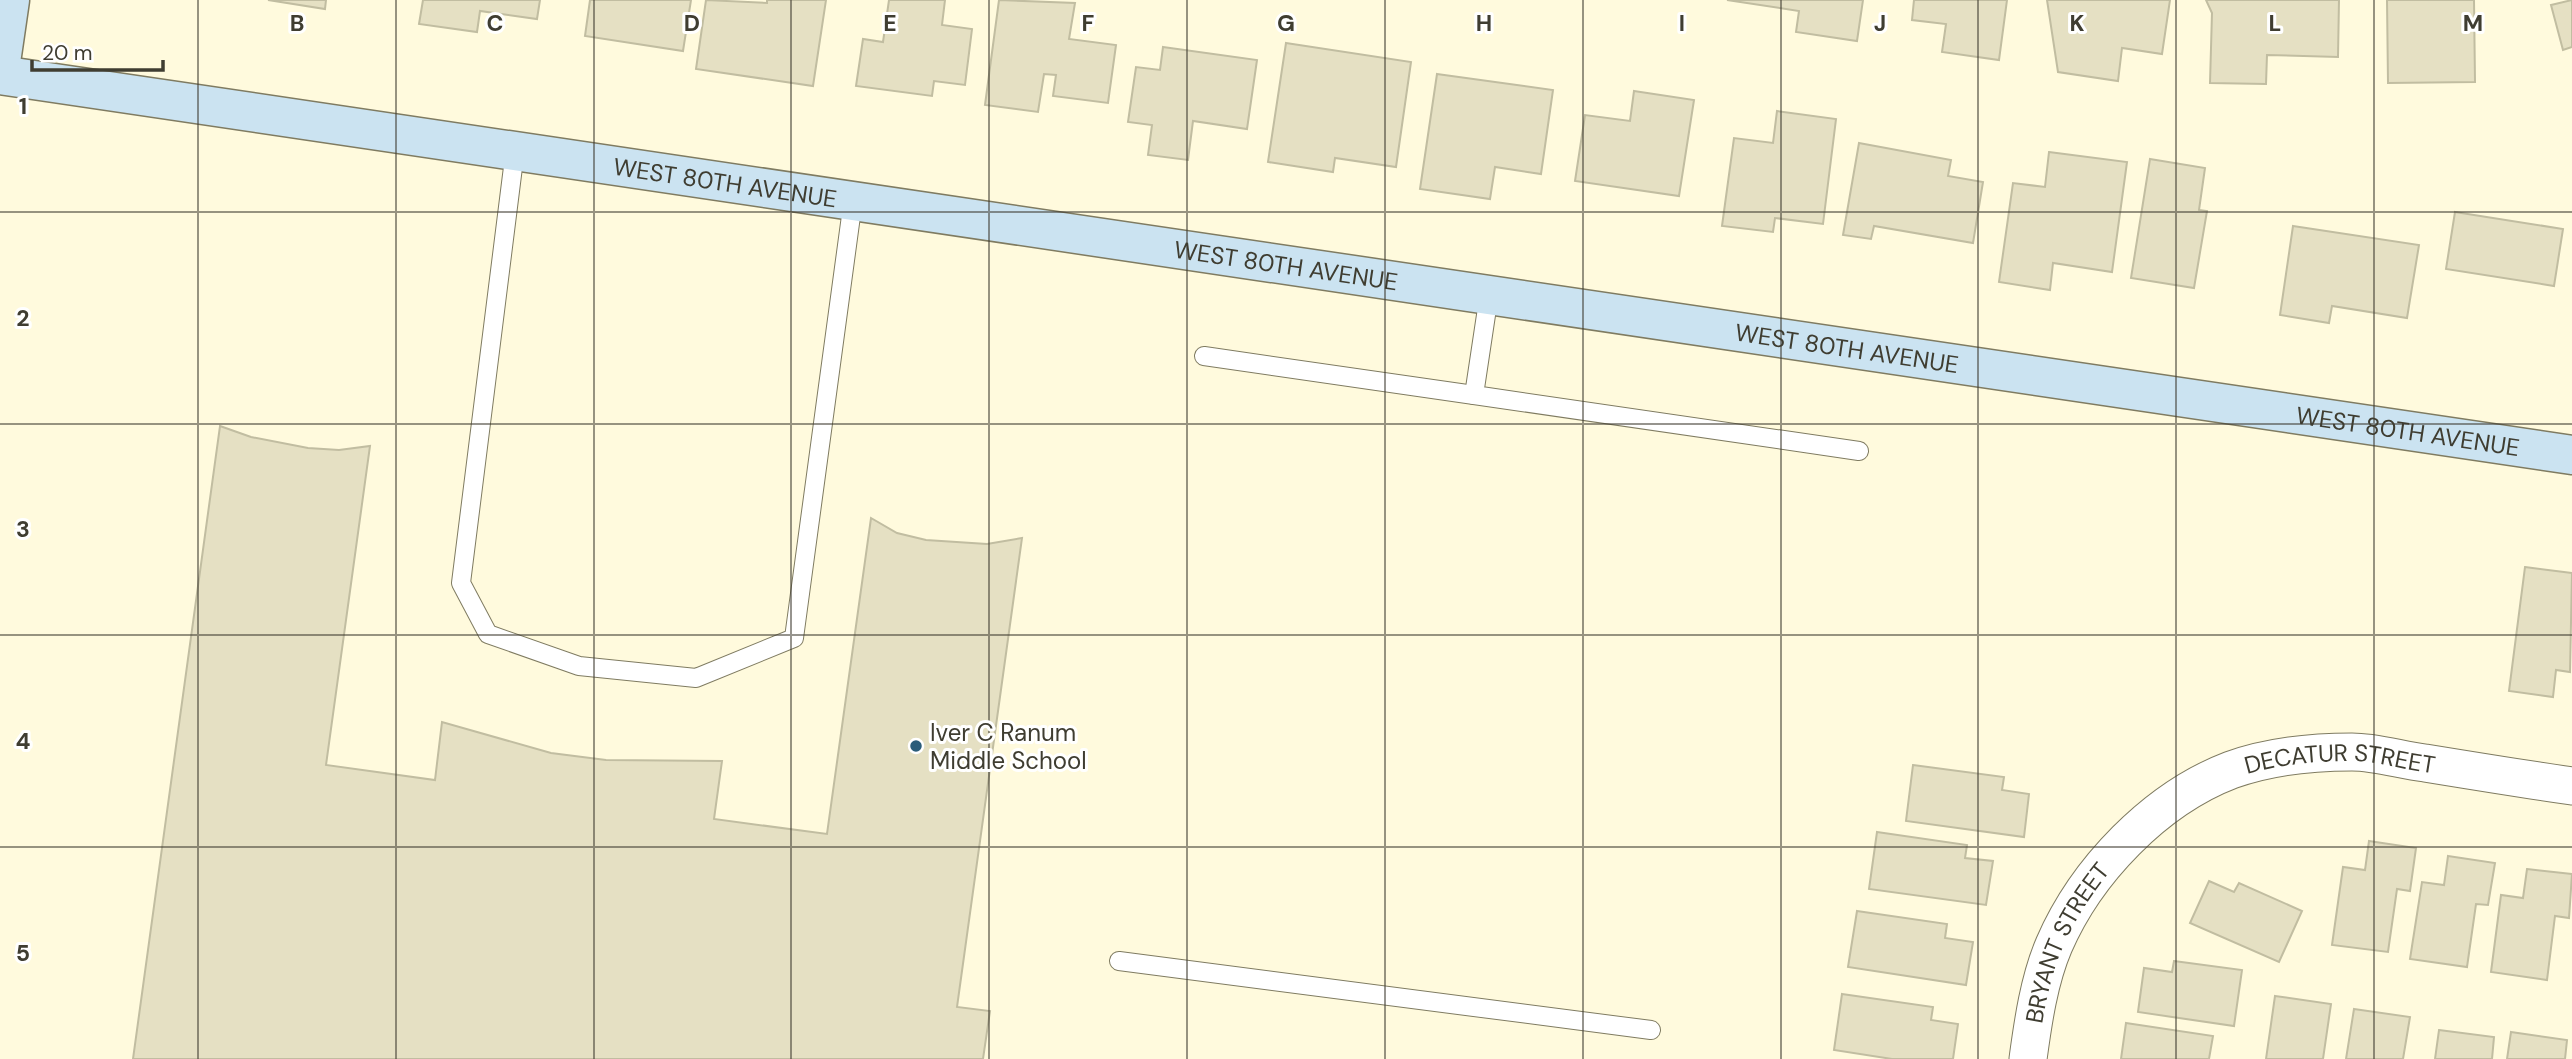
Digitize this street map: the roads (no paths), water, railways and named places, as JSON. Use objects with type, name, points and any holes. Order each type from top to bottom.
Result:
[{"type":"street","points":[[0,69],[10,0]]},
{"type":"street","name":"WEST 80TH AVENUE","points":[[0,75],[2572,455]]},
{"type":"street","name":"DECATUR STREET","points":[[2130,839],[2153,817],[2192,790],[2232,770],[2296,754],[2355,752],[2572,786]]},
{"type":"street","name":"BRYANT STREET","points":[[2028,1059],[2033,1023],[2053,947],[2068,918],[2104,865],[2130,839]]},
{"type":"lane","points":[[515,151],[461,583],[488,634],[579,666],[696,678],[794,638],[853,201]]},
{"type":"lane","points":[[1474,395],[1489,295]]},
{"type":"lane","points":[[1203,356],[1859,451]]},
{"type":"lane","points":[[1119,961],[1651,1030]]},
{"type":"place","name":"Iver C Ranum Middle School","points":[[916,746]]}]
